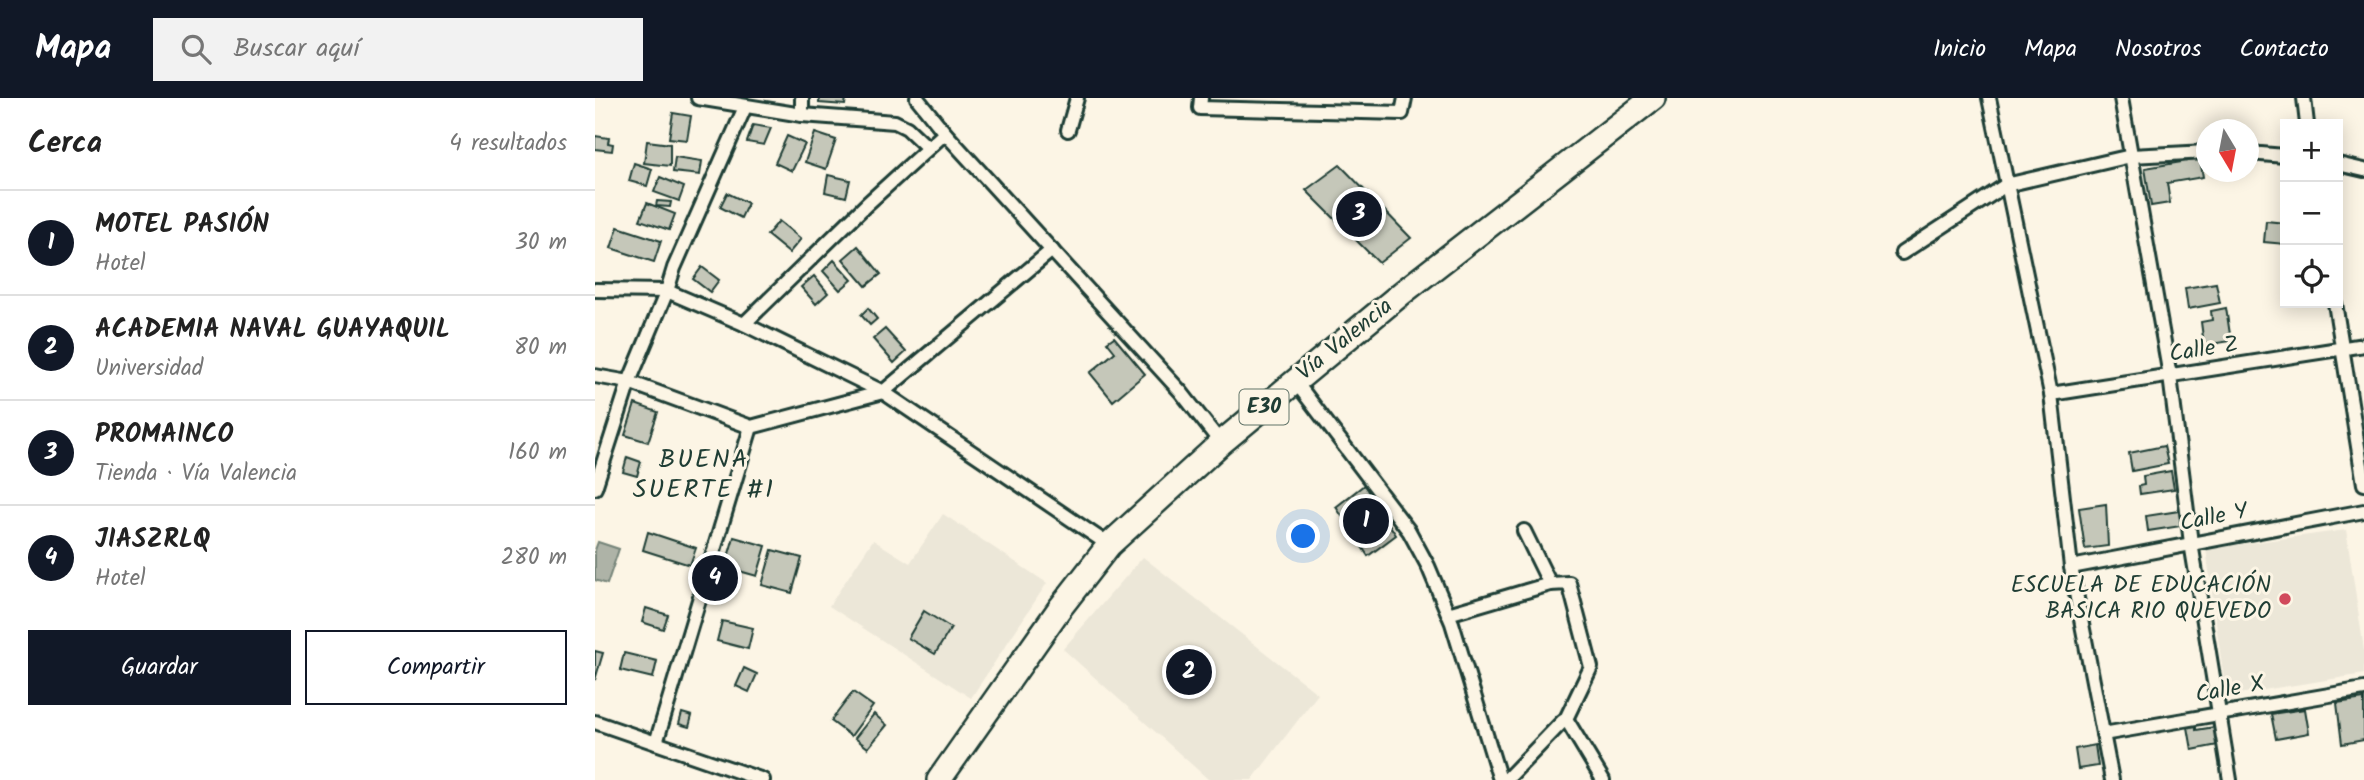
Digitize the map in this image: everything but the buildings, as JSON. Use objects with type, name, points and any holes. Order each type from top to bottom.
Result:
[{"type":"highway","name":"Vía Valencia","points":[[939,780],[1060,608],[1109,545],[1221,443],[1402,293],[1653,98]]},
{"type":"street","points":[[698,98],[801,115],[895,122],[907,128],[928,148]]},
{"type":"street","points":[[801,115],[802,98]]},
{"type":"street","points":[[917,98],[945,133],[1181,392],[1221,443]]},
{"type":"street","points":[[1068,130],[1077,98]]},
{"type":"street","points":[[1201,103],[1402,113],[1405,98]]},
{"type":"street","points":[[1989,98],[2051,394],[2071,568],[2112,780]]},
{"type":"street","points":[[2121,98],[2170,376],[2191,543],[2230,780]]},
{"type":"street","points":[[2304,98],[2306,119]]},
{"type":"street","points":[[595,488],[629,383],[674,268],[745,107]]},
{"type":"street","points":[[744,324],[945,133]]},
{"type":"street","points":[[1902,253],[2006,185],[2131,156],[2196,153]]},
{"type":"street","points":[[2259,154],[2280,156]]},
{"type":"street","points":[[2343,165],[2364,170]]},
{"type":"street","points":[[595,376],[629,383],[751,427],[883,392],[1052,250]]},
{"type":"street","points":[[595,290],[667,291],[744,324],[883,392],[1109,545]]},
{"type":"street","points":[[2336,308],[2364,484]]},
{"type":"street","name":"Calle Z","points":[[2051,394],[2364,345]]},
{"type":"street","points":[[1295,381],[1409,531],[1428,566],[1448,614],[1500,780]]},
{"type":"street","points":[[656,743],[751,427]]},
{"type":"street","name":"Calle Y","points":[[2071,568],[2364,511]]},
{"type":"street","points":[[1524,531],[1550,584]]},
{"type":"street","points":[[1448,614],[1550,584],[1569,583],[1591,667],[1565,721],[1506,780]]},
{"type":"street","name":"Calle X","points":[[2103,734],[2364,690]]},
{"type":"street","points":[[1565,721],[1602,780]]},
{"type":"street","points":[[595,722],[763,780]]},
{"type":"shaded area","points":[[943,514],[1047,583],[971,698],[829,606],[873,540],[910,563]]},
{"type":"shaded area","name":"ESCUELA DE EDUCACIÓN BASICA RIO QUEVEDO","points":[[2346,530],[2364,650],[2364,674],[2226,696],[2206,549]]},
{"type":"shaded area","points":[[598,542],[619,549],[607,584],[595,580],[595,550]]},
{"type":"shaded area","points":[[1143,557],[1318,694],[1252,780],[1209,780],[1063,649]]},
{"type":"place","name":"PROMAINCO","points":[[1359,214]]},
{"type":"place","name":"MOTEL PASIÓN","points":[[1366,521]]},
{"type":"place","name":"JIASZRLQ","points":[[715,578]]},
{"type":"place","name":"ESCUELA DE EDUCACIÓN BASICA RIO QUEVEDO","points":[[2285,599]]},
{"type":"place","name":"ACADEMIA NAVAL GUAYAQUIL","points":[[1189,672]]},
{"type":"district","name":"BUENA SUERTE #1","points":[[704,475]]}]
